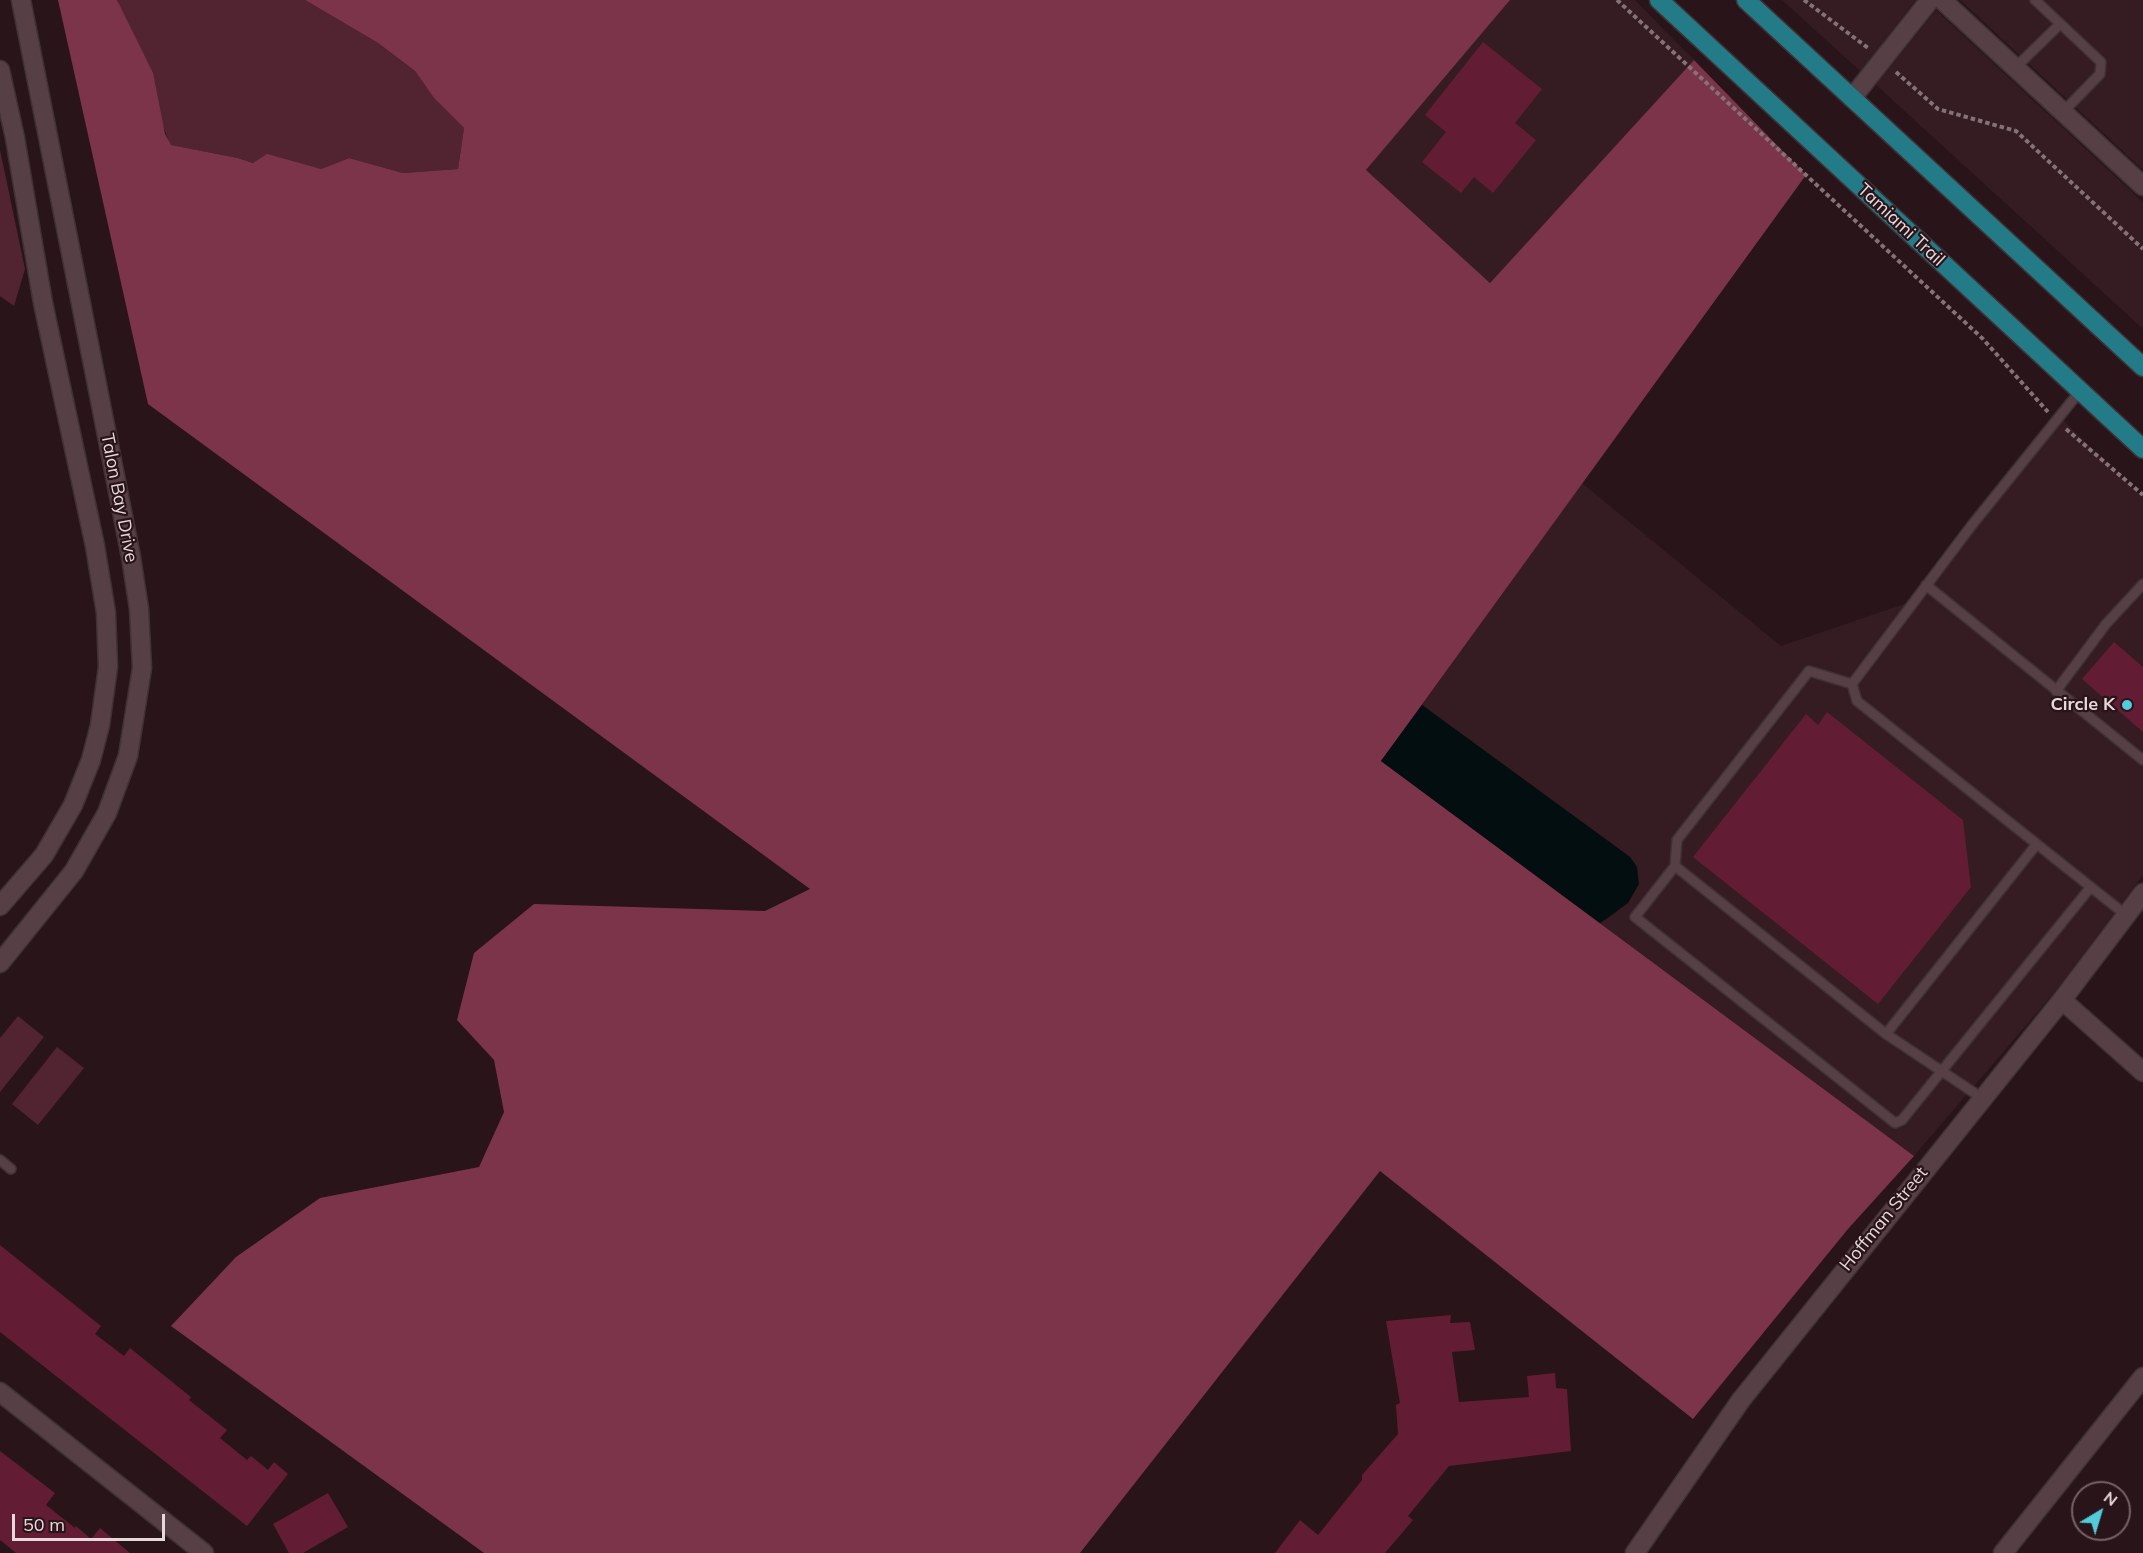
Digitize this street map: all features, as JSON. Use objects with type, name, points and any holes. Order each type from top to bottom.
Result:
[{"type":"main road","name":"Tamiami Trail","points":[[1659,0],[2143,449]]},
{"type":"main road","points":[[1746,0],[2143,367]]},
{"type":"street","name":"Talon Bay Drive","points":[[3,953],[74,871],[107,813],[128,756],[142,657],[139,609],[131,557],[21,0]]},
{"type":"street","points":[[1852,98],[1930,0]]},
{"type":"street","points":[[1942,0],[2143,186]]},
{"type":"street","name":"Talon Bay Drive","points":[[0,70],[15,138],[43,303],[95,546],[108,642],[108,667],[100,725],[83,783],[44,855],[0,906]]},
{"type":"street","name":"Hoffman Street","points":[[1635,1553],[1741,1400],[2062,1000],[2143,893]]},
{"type":"street","points":[[2062,1000],[2143,1072]]},
{"type":"street","points":[[2003,1553],[2143,1377]]},
{"type":"street","points":[[0,1392],[204,1553]]},
{"type":"lane","points":[[2035,0],[2101,62],[2100,74],[2063,112]]},
{"type":"lane","points":[[2015,68],[2060,24]]},
{"type":"lane","points":[[1852,684],[1926,585],[2080,391]]},
{"type":"lane","points":[[2056,691],[2106,624],[2143,584]]},
{"type":"lane","points":[[1926,585],[2143,760]]},
{"type":"lane","points":[[1852,684],[1809,672],[1677,840],[1674,866],[1635,917],[1895,1123],[1902,1120],[2090,888]]},
{"type":"lane","points":[[1852,684],[1857,701],[2126,915]]},
{"type":"lane","points":[[1886,1034],[2036,845]]},
{"type":"lane","points":[[1674,866],[1886,1034],[1983,1098]]},
{"type":"lane","points":[[0,1160],[11,1169]]},
{"type":"path","points":[[1617,0],[1983,339],[2056,421],[2143,495]]},
{"type":"path","points":[[1804,0],[1882,60],[1938,109],[2016,131],[2143,249]]},
{"type":"shaded area","points":[[58,0],[117,0],[153,73],[165,134],[171,145],[253,163],[267,154],[321,169],[349,158],[403,173],[458,169],[464,128],[434,98],[415,71],[378,43],[305,0],[1510,0],[1366,170],[1490,283],[1694,60],[1806,175],[1381,761],[1914,1156],[1848,1229],[1693,1419],[1380,1171],[1080,1553],[484,1553],[171,1326],[236,1257],[320,1198],[479,1167],[504,1112],[494,1060],[457,1020],[474,953],[534,904],[765,911],[810,889],[148,404]]},
{"type":"shaded area","points":[[117,0],[305,0],[378,43],[415,71],[434,98],[464,128],[458,169],[403,173],[349,158],[321,169],[254,163],[170,145]]},
{"type":"shaded area","points":[[1510,0],[1635,0],[1694,60],[1490,283],[1366,170]]},
{"type":"shaded area","points":[[1782,0],[1916,0],[1860,71]]},
{"type":"shaded area","points":[[1960,0],[2143,0],[2143,170]]},
{"type":"shaded area","points":[[1936,10],[2143,202],[2143,329],[1876,85]]},
{"type":"shaded area","points":[[0,150],[25,269],[14,306],[0,296]]},
{"type":"shaded area","points":[[2060,417],[2143,498],[2143,875],[2054,993],[1914,1156],[1600,923],[1616,913],[1637,867],[1630,857],[1422,705],[1582,483],[1781,646],[1916,600]]},
{"type":"shaded area","points":[[1422,705],[1630,857],[1637,867],[1639,884],[1628,903],[1600,923],[1381,761]]},
{"type":"shaded area","points":[[18,1016],[44,1037],[0,1092],[0,1038]]},
{"type":"shaded area","points":[[57,1047],[84,1068],[38,1125],[12,1104]]},
{"type":"building","points":[[1483,42],[1542,89],[1515,123],[1536,140],[1493,193],[1474,177],[1461,193],[1422,162],[1446,132],[1425,115]]},
{"type":"building","name":"Circle K","points":[[2114,642],[2143,667],[2143,732],[2082,679]]},
{"type":"building","points":[[1827,712],[1963,820],[1971,887],[1878,1004],[1693,857],[1806,714],[1818,725]]},
{"type":"building","points":[[0,1245],[101,1326],[95,1334],[124,1356],[130,1348],[191,1397],[189,1400],[227,1430],[220,1438],[247,1460],[251,1456],[268,1470],[274,1462],[288,1474],[247,1526],[0,1332]]},
{"type":"building","points":[[1451,1315],[1450,1323],[1470,1322],[1475,1350],[1452,1352],[1459,1402],[1529,1397],[1527,1376],[1555,1373],[1556,1388],[1567,1389],[1571,1451],[1449,1466],[1408,1516],[1413,1520],[1385,1553],[1275,1553],[1300,1520],[1318,1535],[1362,1480],[1362,1475],[1398,1434],[1396,1405],[1400,1403],[1386,1321]]},
{"type":"building","points":[[0,1451],[55,1493],[46,1505],[75,1528],[76,1526],[91,1539],[100,1528],[130,1553],[16,1553],[0,1540]]},
{"type":"building","points":[[328,1493],[348,1527],[303,1553],[289,1553],[273,1524]]},
{"type":"place","name":"Circle K","points":[[2127,705]]}]
